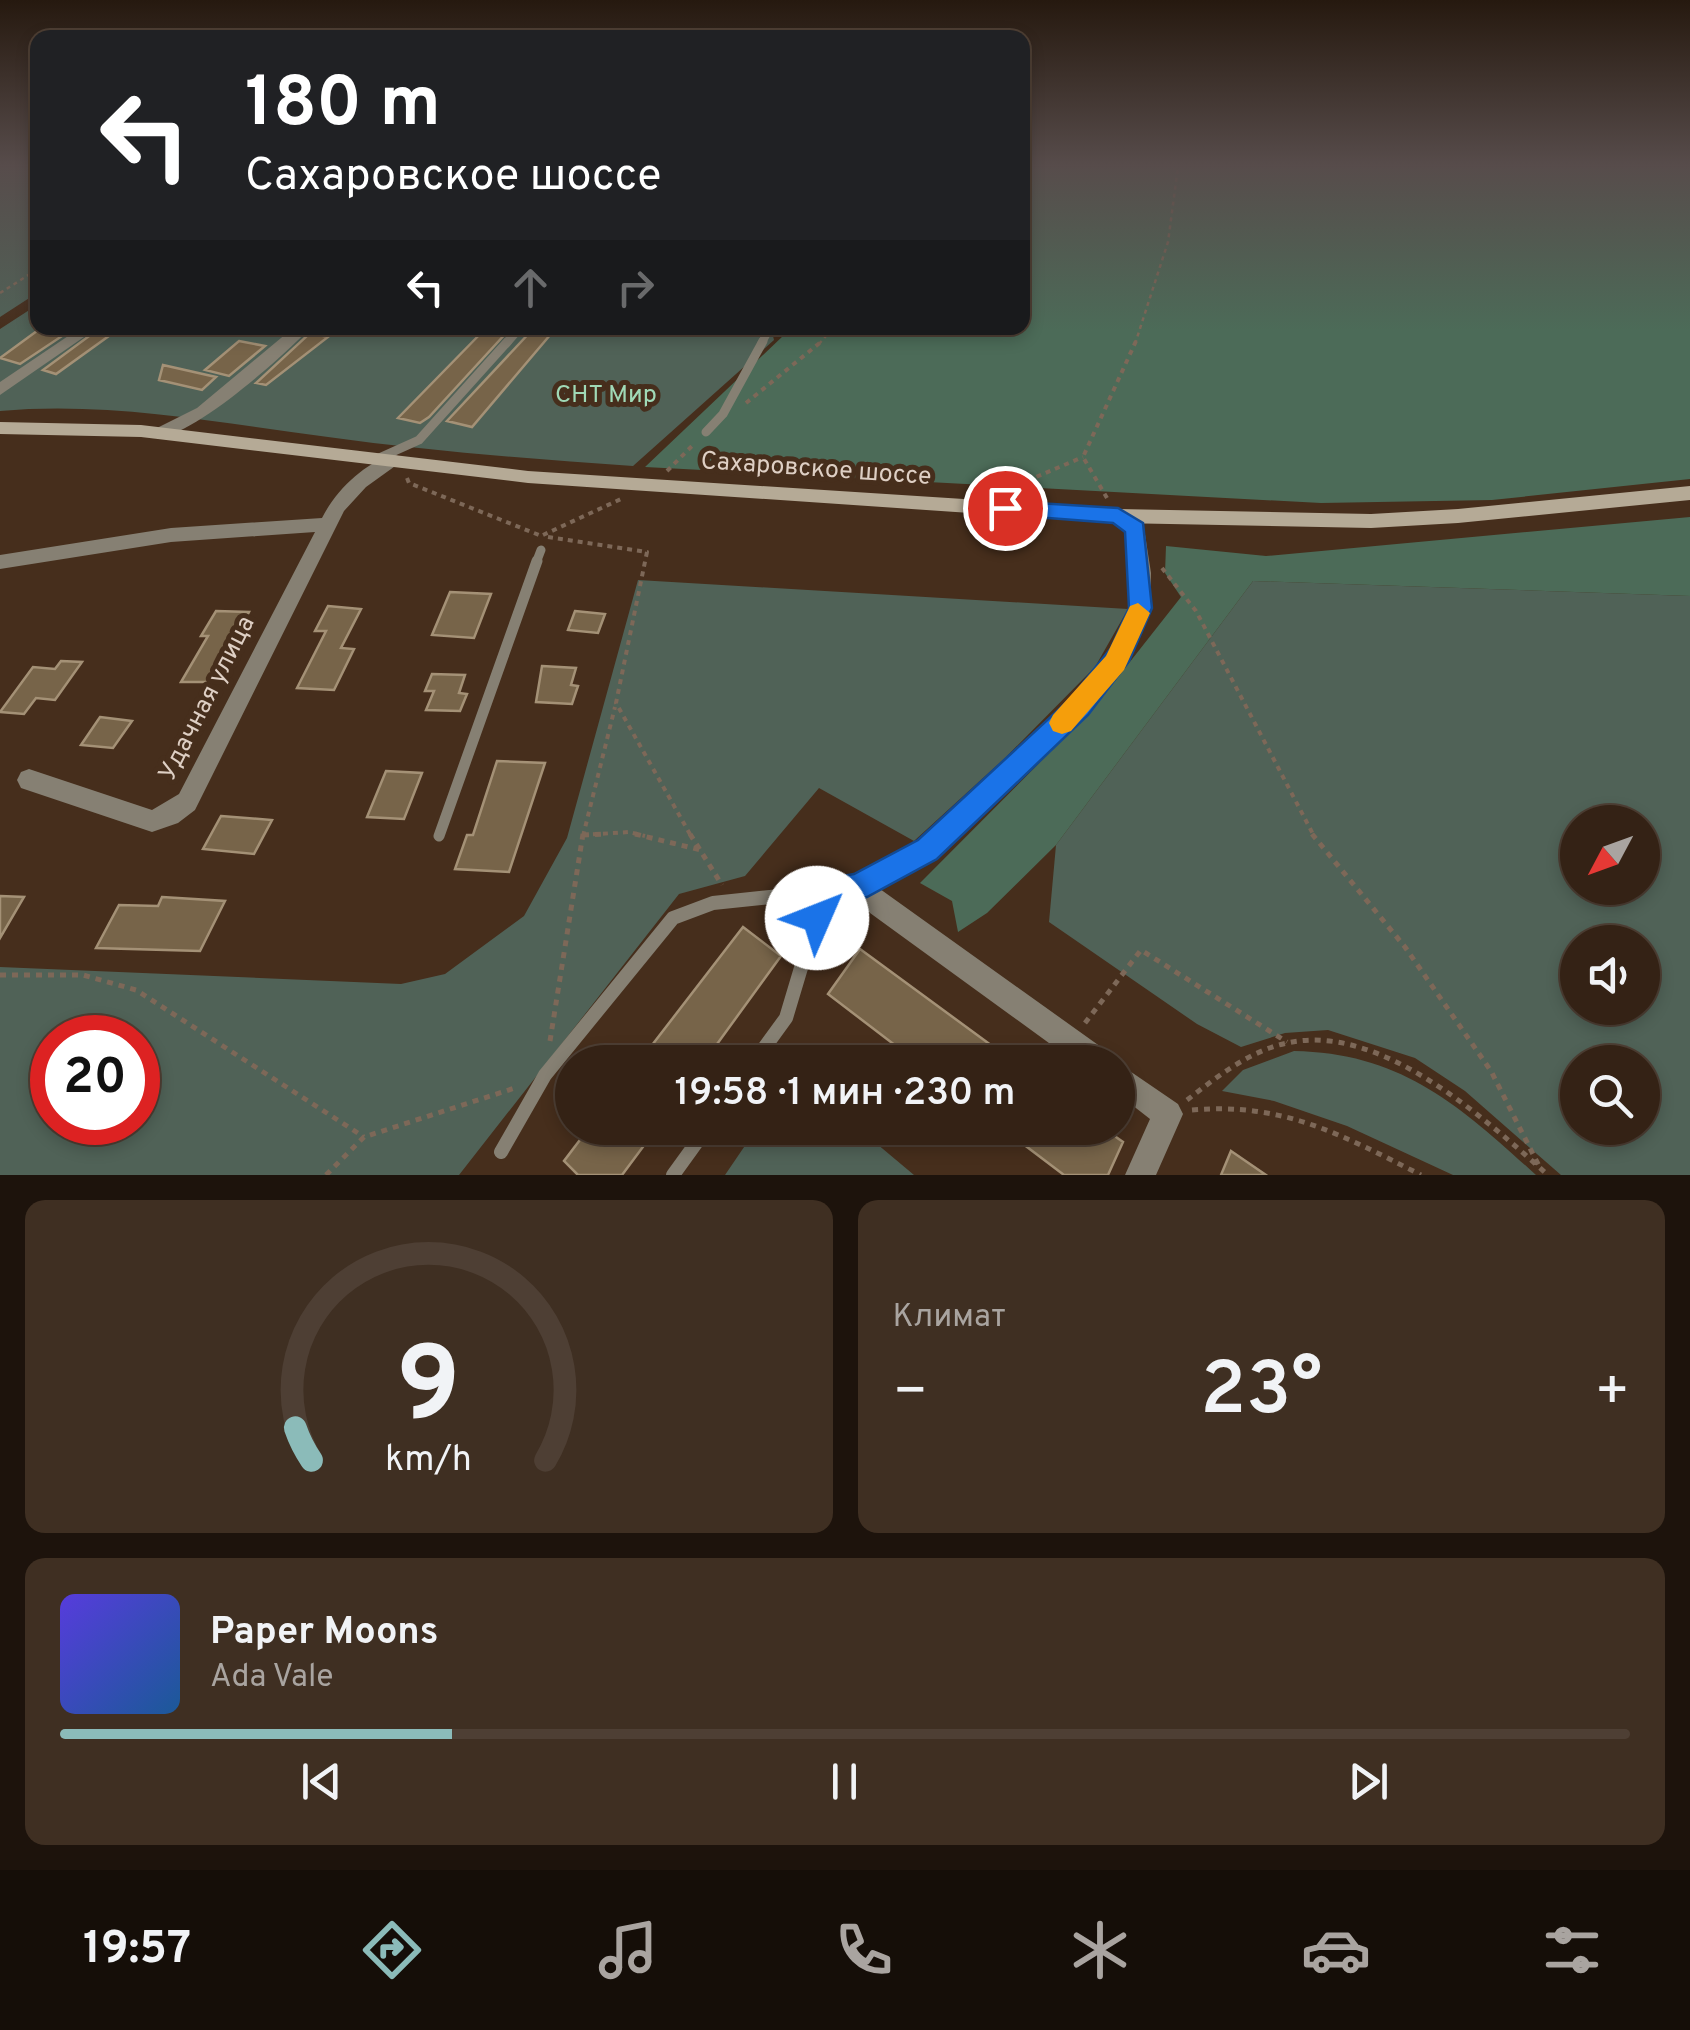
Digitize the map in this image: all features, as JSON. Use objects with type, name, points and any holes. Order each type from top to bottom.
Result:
[{"type":"main road","name":"Сахаровское шоссе","points":[[0,428],[164,432],[528,477],[1118,516],[1371,521],[1690,493]]},
{"type":"street","points":[[0,390],[79,335]]},
{"type":"street","points":[[164,432],[203,412],[294,335]]},
{"type":"street","name":"Удачная улица","points":[[30,780],[152,821],[187,802],[343,498],[390,459]]},
{"type":"street","points":[[1074,1045],[857,888],[928,850],[1079,707],[1121,654],[1140,608],[1139,550],[1135,528],[1118,516]]},
{"type":"street","points":[[0,562],[171,535],[329,524]]},
{"type":"street","points":[[1135,1090],[1168,1114],[1140,1175]]},
{"type":"lane","points":[[390,459],[420,440],[514,335]]},
{"type":"lane","points":[[706,432],[722,414],[766,335]]},
{"type":"lane","points":[[440,836],[540,563],[541,543]]},
{"type":"lane","points":[[501,1152],[544,1075],[673,918],[694,905],[857,888]]},
{"type":"lane","points":[[766,1045],[786,1018],[824,892]]},
{"type":"lane","points":[[673,1175],[695,1145]]},
{"type":"path","points":[[1044,511],[1036,477],[1083,458],[1140,328],[1171,222]]},
{"type":"path","points":[[0,292],[30,275]]},
{"type":"path","points":[[1083,458],[1118,516]]},
{"type":"path","points":[[326,1175],[364,1136],[504,1094],[544,1075],[584,835],[647,552],[541,543],[409,482],[390,459]]},
{"type":"path","points":[[541,543],[654,484]]},
{"type":"path","points":[[1139,550],[1171,576],[1196,611],[1278,775],[1322,849],[1404,948],[1491,1071],[1539,1166]]},
{"type":"path","points":[[616,703],[660,788],[731,899]]},
{"type":"path","points":[[584,835],[628,832],[700,850]]},
{"type":"path","points":[[1070,1042],[1141,950],[1287,1042]]},
{"type":"path","points":[[0,976],[83,975],[136,990],[364,1136]]},
{"type":"path","points":[[1168,1114],[1239,1062],[1287,1042],[1327,1042],[1375,1051],[1419,1072],[1469,1105],[1548,1175]]},
{"type":"path","points":[[1168,1114],[1230,1104],[1273,1109],[1329,1130],[1421,1175]]},
{"type":"green space","points":[[0,222],[30,222],[30,298],[0,317]]},
{"type":"green space","points":[[1030,222],[1690,222],[1690,479],[1492,500],[1321,503],[645,467],[784,335],[1030,335]]},
{"type":"green space","name":"СНТ Мир","points":[[30,310],[30,335],[773,335],[774,340],[633,466],[404,446],[123,411],[0,411],[0,329]]},
{"type":"green space","points":[[1690,517],[1690,596],[1253,581],[1056,845],[987,913],[958,932],[952,901],[920,883],[1092,710],[1181,597],[1165,573],[1166,546],[1266,556]]},
{"type":"green space","points":[[638,580],[1128,609],[1095,667],[1006,757],[914,841],[819,788],[745,876],[679,894],[561,1045],[555,1045],[555,1052],[459,1175],[0,1175],[0,967],[401,984],[445,974],[524,916],[567,838]]},
{"type":"green space","points":[[1253,581],[1690,596],[1690,1175],[1561,1175],[1465,1091],[1415,1058],[1328,1030],[1285,1033],[1241,1047],[1197,1024],[1049,922],[1056,845]]},
{"type":"green space","points":[[1294,1051],[1332,1054],[1398,1073],[1455,1106],[1536,1175],[1453,1175],[1347,1126],[1274,1101],[1222,1091],[1243,1070]]},
{"type":"green space","points":[[745,1145],[878,1145],[914,1175],[725,1175]]},
{"type":"building","points":[[31,335],[64,335],[20,364],[0,358]]},
{"type":"building","points":[[90,335],[110,335],[56,374],[43,370]]},
{"type":"building","points":[[308,335],[328,337],[266,385],[256,383]]},
{"type":"building","points":[[479,335],[504,335],[429,417],[420,423],[398,418]]},
{"type":"building","points":[[527,335],[550,335],[472,427],[447,421]]},
{"type":"building","points":[[239,341],[265,346],[229,376],[205,370]]},
{"type":"building","points":[[163,365],[216,377],[202,390],[159,380]]},
{"type":"building","points":[[450,592],[491,594],[474,638],[432,635]]},
{"type":"building","points":[[328,606],[361,609],[341,648],[354,649],[334,690],[297,688],[326,631],[315,631]]},
{"type":"building","points":[[216,611],[249,612],[213,682],[181,682],[208,636],[201,636]]},
{"type":"building","points":[[575,611],[605,614],[598,633],[568,630]]},
{"type":"building","points":[[61,661],[82,662],[55,700],[36,698],[24,714],[0,712],[33,667],[55,669]]},
{"type":"building","points":[[542,666],[576,668],[571,685],[578,686],[572,704],[536,702]]},
{"type":"building","points":[[432,674],[465,675],[459,693],[467,694],[460,711],[426,710],[434,691],[425,691]]},
{"type":"building","points":[[100,717],[132,721],[113,748],[81,745]]},
{"type":"building","points":[[497,761],[545,763],[509,872],[455,869],[467,835],[473,835]]},
{"type":"building","points":[[386,771],[422,773],[404,819],[367,817]]},
{"type":"building","points":[[221,816],[272,820],[254,854],[203,849]]},
{"type":"building","points":[[0,896],[24,897],[0,938]]},
{"type":"building","points":[[162,897],[225,901],[200,951],[96,948],[119,905],[158,906]]},
{"type":"building","points":[[743,927],[781,956],[716,1045],[652,1045]]},
{"type":"building","points":[[860,949],[991,1045],[895,1045],[828,994]]},
{"type":"building","points":[[576,1145],[644,1145],[622,1175],[578,1175],[564,1161]]},
{"type":"building","points":[[1024,1145],[1122,1145],[1108,1175],[1064,1175]]},
{"type":"building","points":[[1231,1151],[1266,1175],[1221,1175]]},
{"type":"slow traffic","points":[[1062,723],[1115,663],[1138,613]]},
{"type":"route","points":[[817,918],[824,892],[857,888],[928,850],[1079,707],[1121,654],[1140,608],[1139,539],[1135,528],[1118,516],[1005,508]]}]
